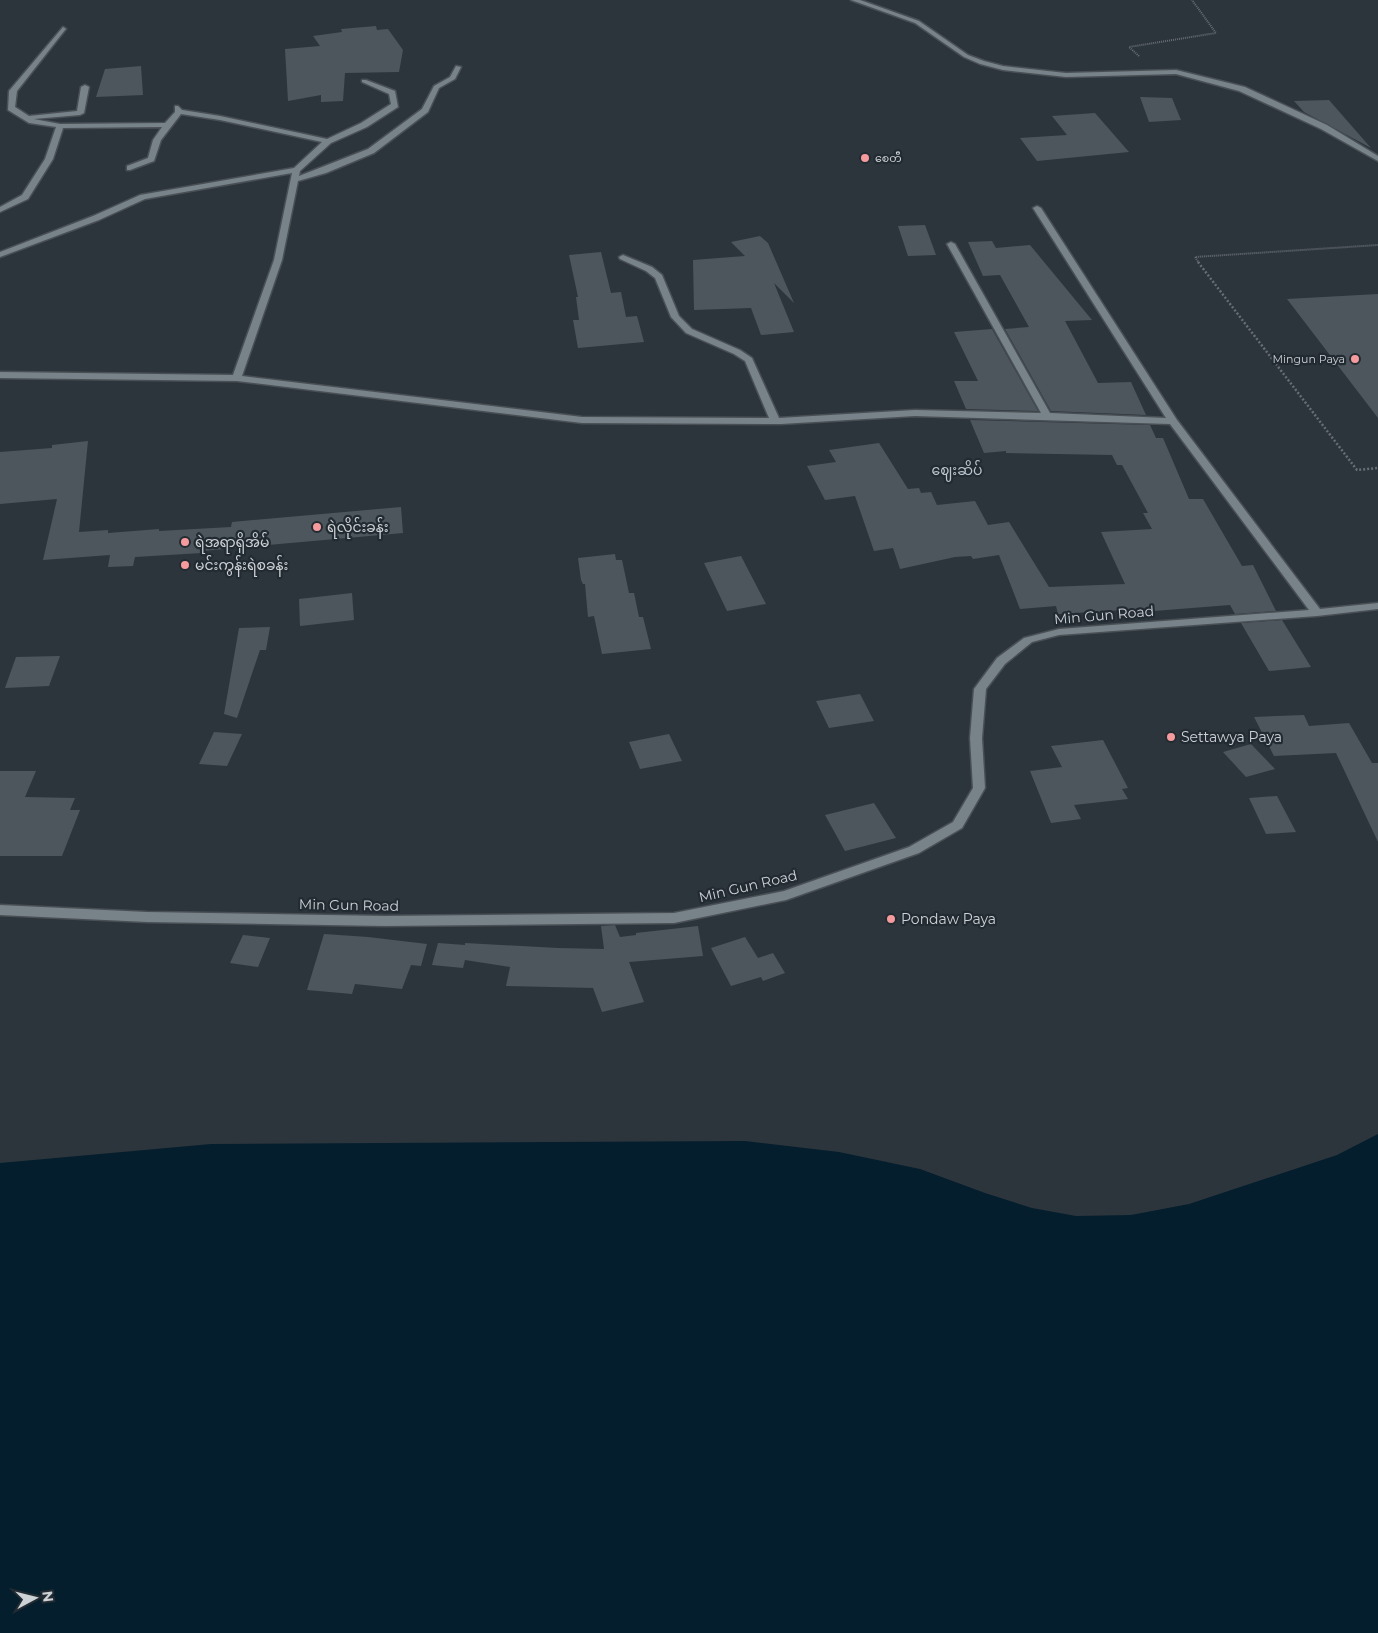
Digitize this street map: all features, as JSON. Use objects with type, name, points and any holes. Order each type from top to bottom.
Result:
[{"type":"street","points":[[854,0],[916,22],[966,56],[982,63],[1003,68],[1066,75],[1176,72],[1242,89],[1324,128],[1378,159]]},
{"type":"street","points":[[63,29],[13,91],[8,109],[32,122],[60,126],[167,125]]},
{"type":"street","points":[[294,180],[323,171],[371,151],[425,110],[436,87],[453,78],[458,66]]},
{"type":"street","points":[[0,255],[96,218],[143,197],[296,170],[328,141],[364,125],[395,105],[392,93],[364,81]]},
{"type":"street","points":[[25,117],[80,113],[86,87]]},
{"type":"street","points":[[130,168],[151,159],[157,140],[179,110],[328,141]]},
{"type":"street","points":[[0,210],[25,197],[49,159],[60,126]]},
{"type":"street","points":[[236,378],[278,260],[296,170]]},
{"type":"street","points":[[1037,208],[1173,421],[1317,612]]},
{"type":"street","points":[[951,244],[1047,416]]},
{"type":"street","points":[[622,257],[649,269],[659,277],[675,317],[689,331],[737,352],[749,360],[775,421]]},
{"type":"street","points":[[0,376],[236,378],[582,420],[775,421],[915,413],[1173,421]]},
{"type":"street","name":"Min Gun Road","points":[[0,910],[147,917],[384,921],[674,918],[786,895],[914,850],[958,825],[980,788],[976,738],[980,689],[1001,661],[1028,640],[1059,632],[1378,606]]},
{"type":"path","points":[[1156,72],[1129,46],[1216,33],[1192,0]]},
{"type":"path","points":[[1378,245],[1195,257],[1357,470],[1378,468]]},
{"type":"water","points":[[1378,1134],[1378,1633],[0,1633],[0,1163],[211,1144],[745,1141],[839,1152],[920,1169],[1032,1208],[1076,1216],[1131,1215],[1189,1204],[1337,1155]]},
{"type":"building","points":[[376,26],[377,30],[388,29],[403,50],[399,72],[345,73],[343,101],[321,102],[321,95],[288,101],[285,49],[320,46],[313,36],[342,32],[341,29]]},
{"type":"building","points":[[141,66],[143,95],[96,97],[105,69]]},
{"type":"building","points":[[1140,97],[1172,98],[1181,120],[1149,122]]},
{"type":"building","points":[[1329,100],[1371,148],[1304,112],[1294,101]]},
{"type":"building","points":[[1095,113],[1129,152],[1037,161],[1020,138],[1067,135],[1052,116]]},
{"type":"building","points":[[925,225],[936,255],[908,256],[898,226]]},
{"type":"building","points":[[760,236],[768,243],[794,303],[774,283],[794,332],[761,335],[751,308],[694,310],[693,260],[745,256],[731,242]]},
{"type":"building","points":[[992,241],[996,248],[1030,245],[1092,320],[1065,321],[1098,383],[1131,382],[1146,415],[1051,411],[1005,329],[1029,327],[1000,275],[983,276],[968,242]]},
{"type":"building","points":[[601,252],[611,293],[621,292],[626,317],[637,316],[644,342],[578,348],[573,320],[579,320],[576,297],[578,297],[569,255]]},
{"type":"building","name":"Mingun Paya","points":[[1378,294],[1378,418],[1287,299]]},
{"type":"building","points":[[992,329],[1038,411],[966,409],[954,381],[978,381],[954,332]]},
{"type":"building","points":[[970,420],[1150,425],[1156,438],[1163,438],[1189,499],[1203,499],[1242,566],[1253,565],[1276,611],[1235,614],[1230,605],[1154,611],[1155,614],[1125,615],[1124,610],[1058,614],[1056,606],[1020,609],[999,555],[973,559],[971,556],[955,557],[900,569],[893,548],[874,551],[855,496],[825,500],[807,466],[836,462],[829,450],[879,443],[908,489],[919,488],[921,493],[931,492],[937,505],[975,501],[988,525],[1009,522],[1049,587],[1125,584],[1101,532],[1152,529],[1143,513],[1148,513],[1122,465],[1117,465],[1112,455],[1006,453],[1006,451],[984,453]]},
{"type":"building","points":[[88,441],[79,532],[108,530],[108,533],[159,529],[159,531],[231,527],[232,522],[401,507],[403,533],[202,551],[202,553],[135,557],[133,566],[108,567],[110,555],[43,560],[57,499],[0,504],[0,452],[52,448],[52,445]]},
{"type":"building","points":[[615,554],[616,560],[622,560],[629,593],[634,593],[639,617],[643,617],[651,649],[602,654],[594,616],[588,617],[585,584],[581,580],[578,558]]},
{"type":"building","points":[[741,556],[766,604],[727,611],[704,563]]},
{"type":"building","points":[[352,593],[354,620],[300,626],[299,599]]},
{"type":"building","points":[[1282,620],[1311,667],[1269,671],[1241,623]]},
{"type":"building","points":[[270,627],[266,650],[260,650],[237,718],[224,714],[239,628]]},
{"type":"building","points":[[60,656],[49,686],[5,688],[16,657]]},
{"type":"building","points":[[860,694],[874,721],[829,728],[816,701]]},
{"type":"building","points":[[1304,715],[1309,726],[1349,723],[1372,763],[1378,763],[1378,842],[1336,753],[1274,756],[1254,717]]},
{"type":"building","points":[[214,732],[242,734],[227,766],[199,764]]},
{"type":"building","points":[[669,734],[682,761],[640,769],[629,742]]},
{"type":"building","points":[[1103,740],[1128,788],[1122,789],[1128,799],[1074,805],[1081,819],[1051,823],[1030,771],[1062,767],[1051,746]]},
{"type":"building","points":[[1251,744],[1275,769],[1246,777],[1223,752]]},
{"type":"building","points":[[0,771],[36,771],[25,797],[75,798],[70,810],[80,810],[62,856],[0,856]]},
{"type":"building","points":[[1277,796],[1296,832],[1266,834],[1249,798]]},
{"type":"building","points":[[874,803],[896,838],[845,851],[825,815]]},
{"type":"building","points":[[615,925],[620,937],[636,935],[636,933],[698,926],[703,956],[629,962],[644,1002],[602,1012],[593,988],[506,986],[510,967],[465,960],[463,968],[432,965],[438,943],[604,949],[601,926]]},
{"type":"building","points":[[324,934],[427,944],[421,966],[411,965],[402,989],[355,984],[352,994],[307,990]]},
{"type":"building","points":[[243,935],[270,938],[258,967],[230,963]]},
{"type":"building","points":[[745,937],[758,958],[773,953],[785,973],[763,981],[761,977],[731,986],[711,948]]},
{"type":"place","name":"စေတီ","points":[[865,158]]},
{"type":"place","name":"Mingun Paya","points":[[1355,359]]},
{"type":"place","name":"ရဲလိုင်းခန်း","points":[[317,527]]},
{"type":"place","name":"ရဲအရာရှိအိမ်","points":[[185,542]]},
{"type":"place","name":"မင်းကွန်းရဲစခန်း","points":[[185,565]]},
{"type":"place","name":"Settawya Paya","points":[[1171,737]]},
{"type":"place","name":"Pondaw Paya","points":[[891,919]]},
{"type":"district","name":"ဈေးဆိပ်","points":[[957,470]]}]
